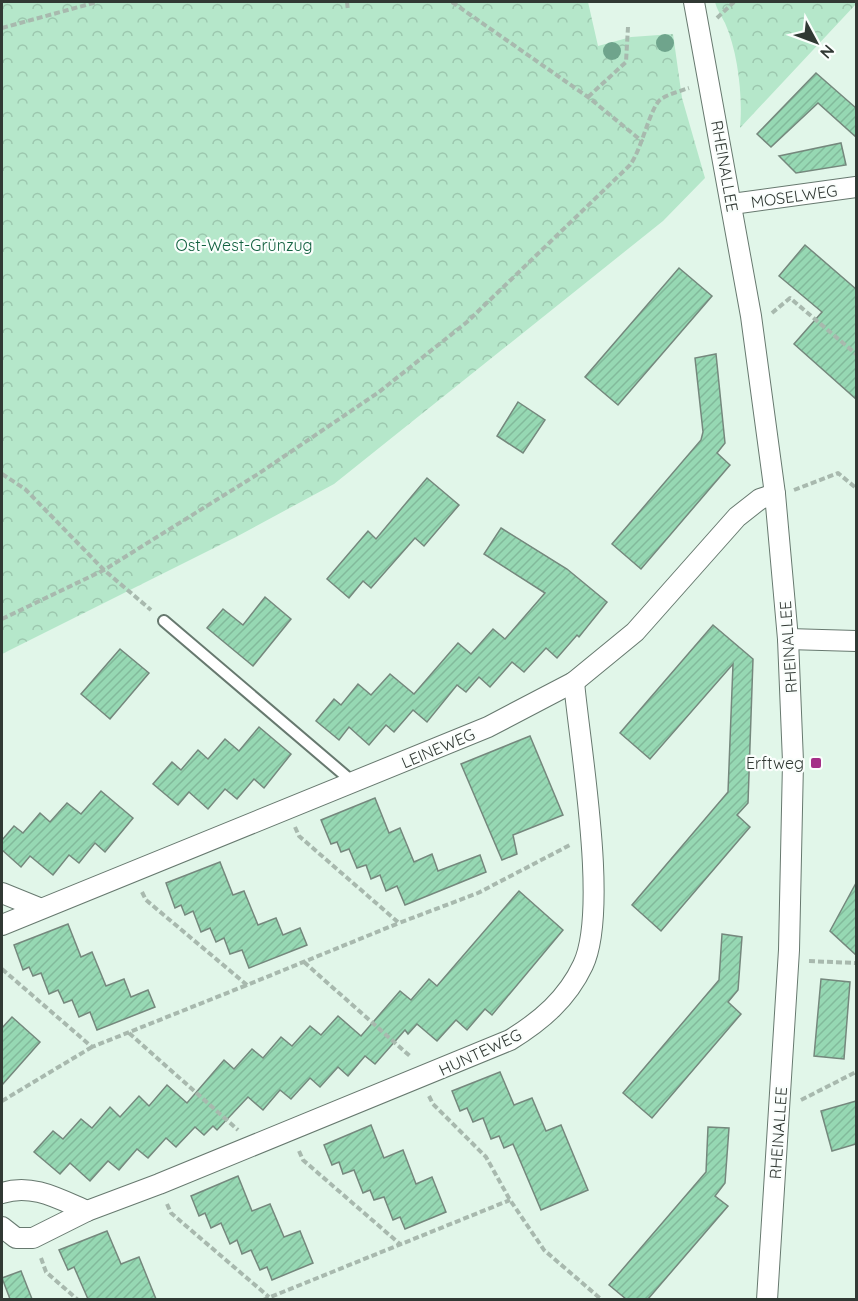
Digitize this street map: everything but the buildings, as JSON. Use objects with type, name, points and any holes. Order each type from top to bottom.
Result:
[{"type":"street","name":"RHEINALLEE","points":[[694,2],[782,493],[793,762],[789,950],[767,1299]]},
{"type":"street","name":"MOSELWEG","points":[[732,204],[856,187]]},
{"type":"street","name":"LEINEWEG","points":[[2,925],[488,727],[574,682],[635,632],[737,518],[760,499],[782,493]]},
{"type":"street","points":[[788,639],[856,641]]},
{"type":"street","name":"HUNTEWEG","points":[[33,1238],[87,1211],[422,1078],[510,1040],[541,1020],[563,998],[583,964],[593,929],[590,835],[574,682]]},
{"type":"street","points":[[2,893],[39,908]]},
{"type":"street","points":[[2,1193],[31,1188],[87,1211]]},
{"type":"street","points":[[2,1227],[16,1238],[33,1238]]},
{"type":"lane","points":[[164,621],[354,783]]},
{"type":"path","points":[[2,28],[97,2]]},
{"type":"path","points":[[346,2],[348,10]]},
{"type":"path","points":[[452,2],[588,97],[644,142]]},
{"type":"path","points":[[714,21],[734,2]]},
{"type":"path","points":[[588,97],[626,62],[628,27]]},
{"type":"path","points":[[689,76],[693,99]]},
{"type":"path","points":[[2,619],[105,570],[320,434],[422,359],[467,322],[630,165],[644,142],[652,115],[661,99],[691,87]]},
{"type":"path","points":[[751,316],[765,319],[790,298],[856,354]]},
{"type":"path","points":[[782,493],[838,473],[856,488]]},
{"type":"path","points":[[2,474],[26,489],[105,570],[136,597]]},
{"type":"path","points":[[287,809],[299,836],[399,923]]},
{"type":"path","points":[[2,1101],[92,1047],[478,893],[590,835]]},
{"type":"path","points":[[132,871],[146,900],[247,985]]},
{"type":"path","points":[[803,960],[856,963]]},
{"type":"path","points":[[304,962],[416,1062],[433,1104],[486,1157],[510,1200],[544,1250],[602,1299]]},
{"type":"path","points":[[2,969],[92,1047]]},
{"type":"path","points":[[129,1033],[242,1133],[248,1147]]},
{"type":"path","points":[[791,1104],[856,1072]]},
{"type":"path","points":[[291,1130],[303,1160],[401,1245]]},
{"type":"path","points":[[159,1184],[171,1213],[269,1297]]},
{"type":"path","points":[[263,1299],[510,1200]]},
{"type":"path","points":[[33,1238],[46,1272],[78,1299]]},
{"type":"green space","name":"Ost-West-Grünzug","points":[[2,2],[588,2],[598,46],[631,37],[673,34],[682,98],[705,178],[663,221],[334,484],[236,537],[2,654]]},
{"type":"green space","points":[[715,2],[856,2],[856,4],[740,128],[741,103],[736,61],[725,23]]},
{"type":"place","name":"Erftweg","points":[[816,763]]}]
